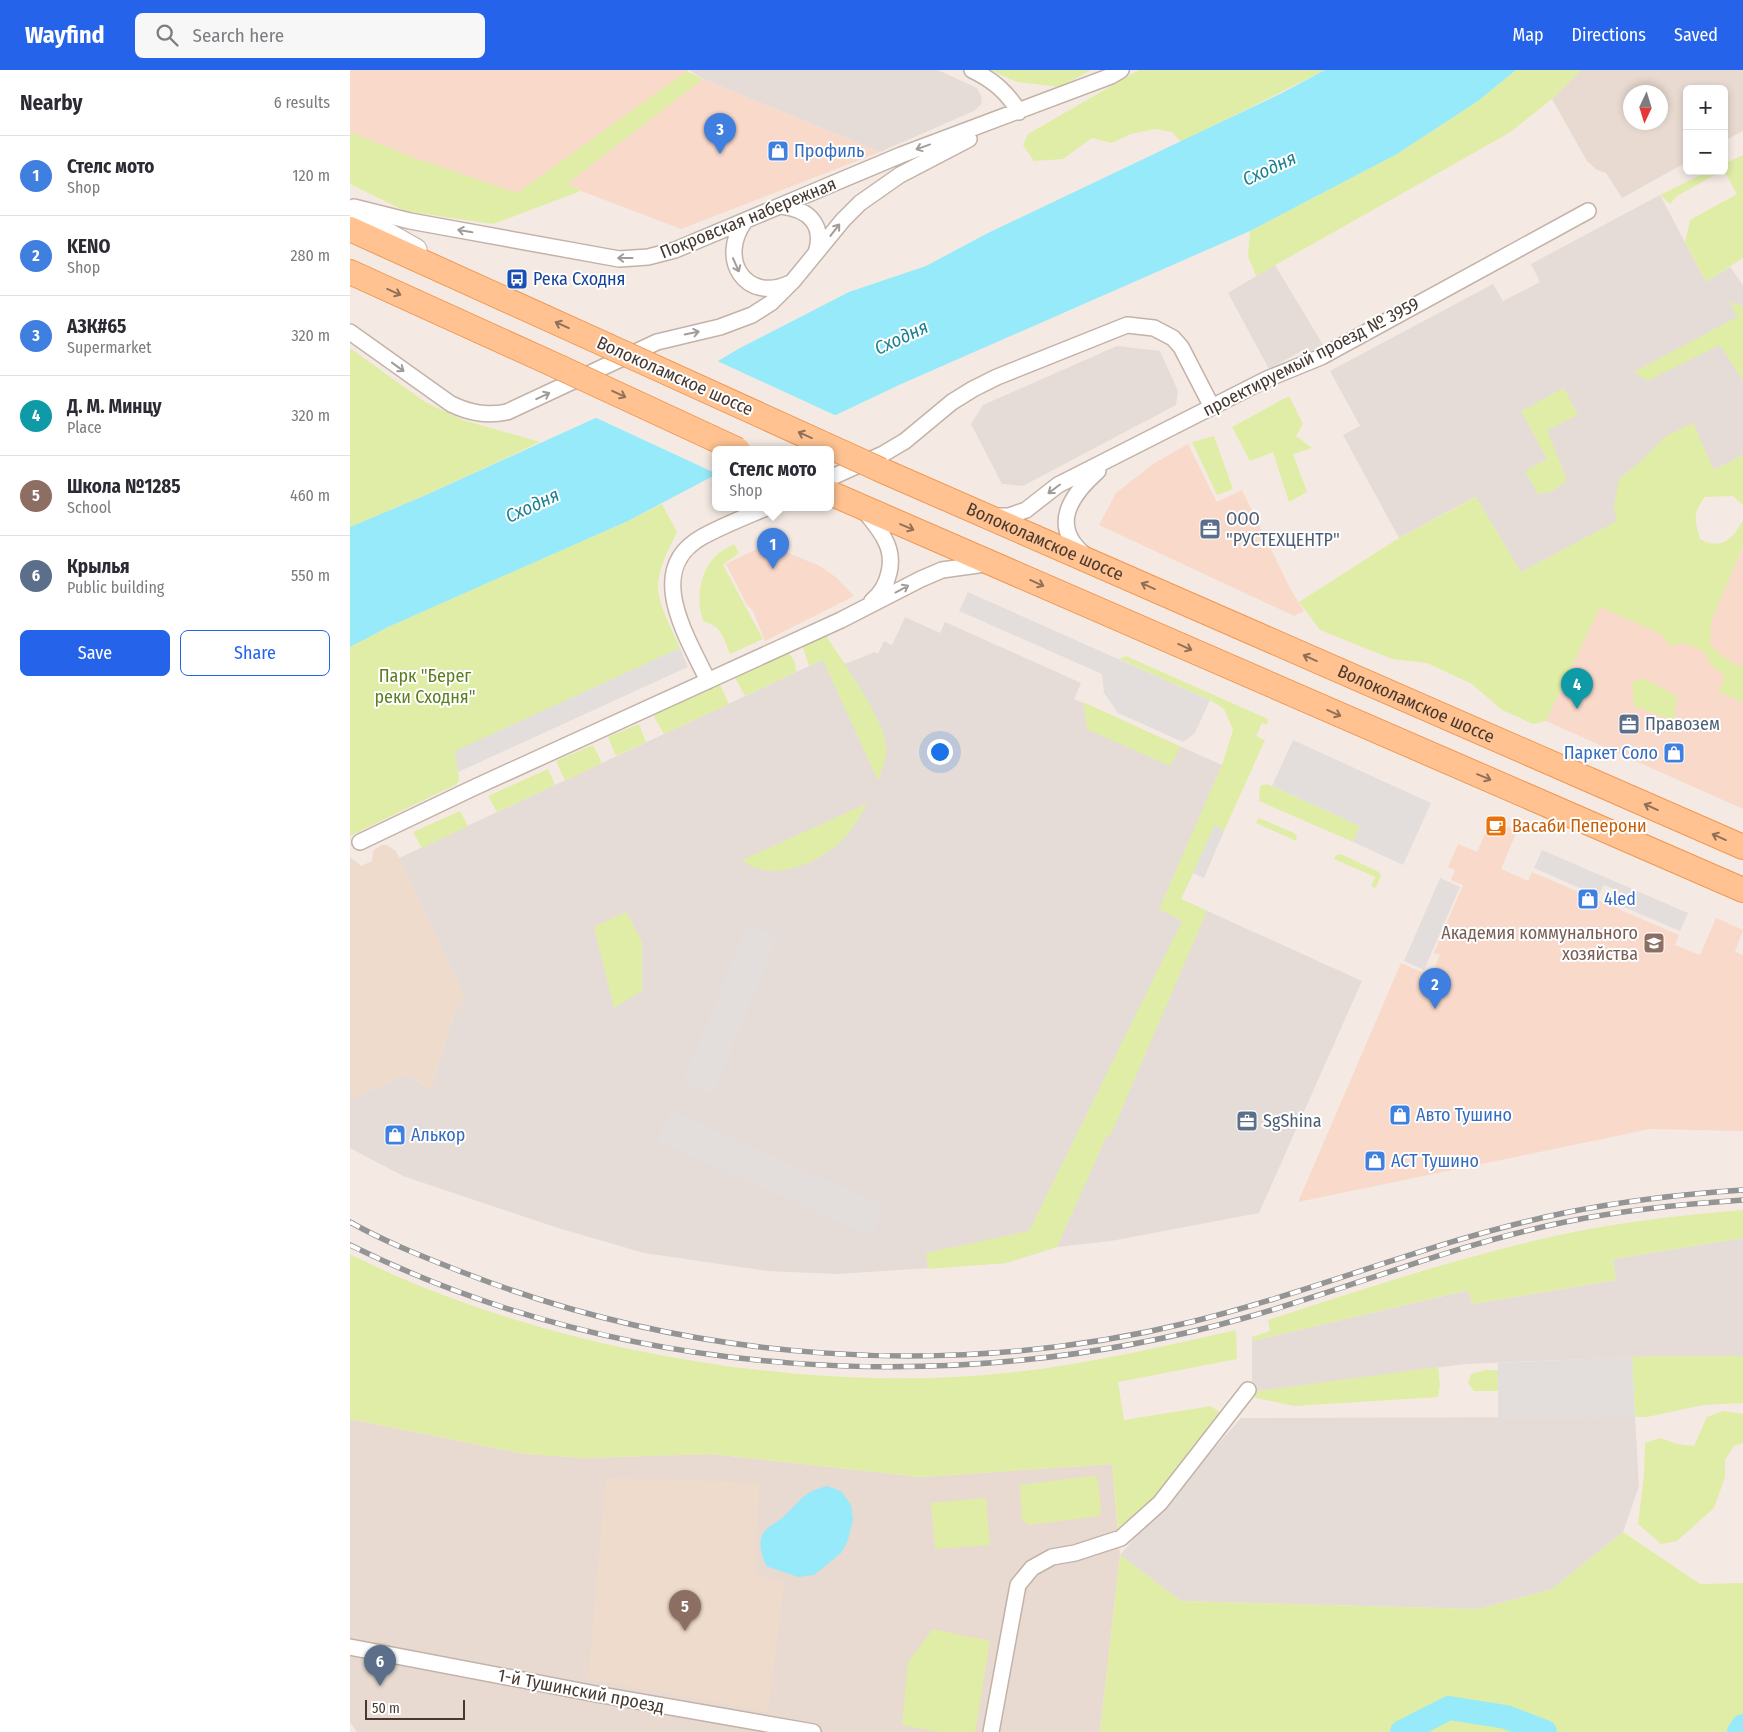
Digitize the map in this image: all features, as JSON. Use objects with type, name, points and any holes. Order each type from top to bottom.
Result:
[{"type":"main road","name":"Волоколамское шоссе","points":[[350,229],[828,446]]},
{"type":"main road","points":[[350,272],[729,446]]},
{"type":"main road","name":"Волоколамское шоссе","points":[[834,449],[1743,847]]},
{"type":"main road","points":[[834,495],[1743,890]]},
{"type":"street","points":[[972,70],[990,78],[1010,96],[1019,112]]},
{"type":"street","name":"Покровская набережная","points":[[350,206],[410,221],[619,259],[648,258],[675,250],[901,155],[1019,112],[1111,76],[1120,70]]},
{"type":"street","name":"Покровская набережная","points":[[354,335],[450,404],[465,411],[493,414],[520,407],[658,342],[720,328],[752,315],[771,303],[793,281],[843,220],[860,204],[900,175],[1019,112]]},
{"type":"street","points":[[781,206],[805,212],[812,219],[818,237],[816,254]]},
{"type":"street","points":[[350,211],[485,290]]},
{"type":"street","name":"проектируемый проезд № 3959","points":[[987,516],[1009,516],[1026,510],[1058,485],[1267,379],[1321,357],[1588,211]]},
{"type":"street","points":[[745,221],[736,234],[733,247],[732,256],[738,271],[752,284],[761,287],[772,288],[793,281]]},
{"type":"street","points":[[834,476],[883,454],[905,441],[952,402],[973,389],[997,377],[1127,325],[1154,328],[1172,338],[1181,347],[1212,407]]},
{"type":"street","name":"проектируемый проезд № 3959","points":[[1099,565],[1077,549],[1072,542],[1067,525],[1067,511],[1082,486],[1112,458]]},
{"type":"street","points":[[859,612],[877,597],[884,587],[891,565],[886,540],[861,506]]},
{"type":"street","points":[[708,681],[673,600],[674,573],[679,559],[701,537],[759,511]]},
{"type":"street","points":[[360,842],[859,612],[942,570],[992,563]]},
{"type":"street","points":[[991,1732],[1018,1585],[1032,1568],[1052,1556],[1075,1553],[1121,1538],[1160,1503],[1248,1390]]},
{"type":"street","name":"1-й Тушинский проезд","points":[[350,1647],[586,1693],[813,1732]]},
{"type":"shaded area","points":[[350,70],[689,70],[517,193],[412,157],[350,132]]},
{"type":"shaded area","points":[[689,70],[938,70],[977,88],[982,98],[981,104],[974,111],[880,152],[703,79]]},
{"type":"shaded area","points":[[1581,70],[1743,70],[1743,131],[1728,139],[1728,85],[1683,85],[1683,164],[1622,198],[1606,173],[1597,170],[1587,161],[1552,99]]},
{"type":"shaded area","points":[[703,79],[880,152],[681,229],[581,191],[568,183]]},
{"type":"shaded area","points":[[1660,195],[1706,282],[1730,267],[1743,285],[1743,455],[1521,572],[1475,497],[1399,538],[1343,435],[1360,426],[1330,371],[1493,284],[1503,301],[1540,282],[1531,264]]},
{"type":"shaded area","points":[[1275,265],[1325,348],[1312,355],[1307,348],[1269,369],[1228,293]]},
{"type":"shaded area","points":[[1117,346],[1160,351],[1178,391],[1176,405],[1023,486],[1002,484],[971,424],[983,405]]},
{"type":"shaded area","points":[[1188,444],[1217,502],[1242,490],[1291,590],[1304,611],[1294,616],[1099,525],[1116,493],[1153,464]]},
{"type":"shaded area","points":[[767,544],[820,566],[837,578],[854,596],[765,641],[753,611],[747,605],[726,564]]},
{"type":"shaded area","points":[[1743,546],[1743,809],[1546,721],[1613,579],[1711,621]]},
{"type":"shaded area","points":[[968,592],[1210,700],[1195,733],[1183,742],[1118,713],[1104,693],[1102,674],[959,611]]},
{"type":"shaded area","points":[[905,617],[940,633],[945,622],[1081,683],[1074,699],[1240,773],[1181,899],[1362,981],[1259,1213],[1111,1241],[1057,1247],[1006,1263],[838,1274],[767,1271],[644,1253],[558,1228],[403,1176],[350,1148],[350,1099],[408,1074],[430,1090],[456,1009],[466,1000],[399,858],[837,653],[845,664],[875,652],[878,654],[884,641],[892,645]]},
{"type":"shaded area","points":[[680,648],[688,667],[458,772],[455,751]]},
{"type":"shaded area","points":[[1293,740],[1431,803],[1403,865],[1353,842],[1360,826],[1272,786]]},
{"type":"shaded area","points":[[1491,819],[1517,831],[1501,869],[1528,881],[1532,872],[1679,935],[1675,945],[1700,955],[1716,918],[1743,930],[1735,952],[1743,955],[1743,1131],[1650,1129],[1298,1202],[1401,963],[1431,976],[1440,955],[1434,953],[1463,885],[1451,880],[1455,870],[1448,867],[1458,844],[1477,852]]},
{"type":"shaded area","points":[[1215,825],[1224,831],[1204,878],[1193,873]]},
{"type":"shaded area","points":[[381,845],[387,845],[396,851],[466,1000],[456,1009],[430,1090],[408,1074],[350,1099],[350,857],[361,866],[372,861],[373,851]]},
{"type":"shaded area","points":[[1542,850],[1688,913],[1680,931],[1619,905],[1623,893],[1604,885],[1598,896],[1534,868]]},
{"type":"shaded area","points":[[1440,878],[1460,887],[1424,970],[1404,961]]},
{"type":"shaded area","points":[[748,925],[777,937],[713,1094],[683,1082]]},
{"type":"shaded area","points":[[671,1111],[884,1206],[871,1236],[658,1141]]},
{"type":"shaded area","points":[[1743,1238],[1743,1356],[1662,1356],[1465,1364],[1252,1392],[1252,1341],[1469,1290],[1472,1304],[1616,1280],[1613,1259]]},
{"type":"shaded area","points":[[1632,1357],[1635,1417],[1498,1418],[1498,1363]]},
{"type":"shaded area","points":[[1635,1417],[1639,1486],[1623,1532],[1552,1589],[1479,1609],[1181,1601],[1120,1555],[1241,1418]]},
{"type":"shaded area","points":[[350,1419],[525,1454],[584,1458],[711,1454],[921,1477],[1112,1464],[1120,1555],[1100,1732],[357,1732],[350,1722]]},
{"type":"shaded area","points":[[606,1478],[759,1483],[755,1574],[784,1583],[768,1712],[588,1679]]},
{"type":"green space","points":[[990,70],[1091,70],[1060,87],[1017,82]]},
{"type":"green space","points":[[1139,70],[1325,70],[1181,142],[1172,132],[1155,129],[1131,134],[1111,143],[1092,138],[1063,159],[1034,161],[1023,145],[1028,134]]},
{"type":"green space","points":[[1516,70],[1581,70],[1552,99],[1509,133],[1256,276],[1248,256],[1250,231],[1397,154],[1478,101]]},
{"type":"green space","points":[[687,71],[703,79],[568,183],[581,191],[493,224],[405,211],[350,184],[350,132],[412,157],[517,193]]},
{"type":"green space","points":[[1743,155],[1743,258],[1706,282],[1685,242],[1690,220],[1737,194],[1726,175],[1728,175],[1728,162]]},
{"type":"green space","points":[[1701,175],[1715,175],[1677,196],[1670,204],[1660,195]]},
{"type":"green space","points":[[1730,302],[1741,305],[1743,309],[1743,381],[1720,345],[1647,381],[1634,372],[1737,317]]},
{"type":"green space","points":[[350,348],[425,402],[463,420],[540,442],[426,495],[350,527]]},
{"type":"green space","points":[[1564,388],[1578,415],[1547,430],[1567,480],[1551,492],[1538,494],[1525,471],[1547,459],[1521,411]]},
{"type":"green space","points":[[1289,396],[1303,424],[1296,436],[1312,448],[1293,454],[1307,492],[1289,502],[1273,452],[1250,461],[1232,427]]},
{"type":"green space","points":[[1693,423],[1714,470],[1743,455],[1743,505],[1733,496],[1705,497],[1696,512],[1696,517],[1700,539],[1714,544],[1726,541],[1731,537],[1743,519],[1743,546],[1711,621],[1710,644],[1721,655],[1739,667],[1743,663],[1743,702],[1719,692],[1725,676],[1711,665],[1705,652],[1685,643],[1670,646],[1661,634],[1600,607],[1546,721],[1533,724],[1502,710],[1472,684],[1427,663],[1392,659],[1320,630],[1299,602],[1399,538],[1476,497],[1521,572],[1617,521],[1614,507],[1619,479],[1641,461],[1666,436]]},
{"type":"green space","points":[[1214,436],[1233,489],[1217,495],[1192,442]]},
{"type":"green space","name":"Парк \"Берег реки Сходня\"","points":[[662,504],[677,532],[662,566],[658,587],[660,601],[666,618],[680,648],[456,751],[459,780],[457,784],[350,836],[350,647],[388,627],[628,521]]},
{"type":"green space","points":[[734,544],[739,553],[723,565],[763,639],[730,654],[724,638],[718,629],[710,623],[704,622],[699,596],[703,577],[712,560],[721,551]]},
{"type":"green space","points":[[825,634],[870,705],[883,733],[886,754],[878,781],[823,660],[809,666],[802,644]]},
{"type":"green space","points":[[788,652],[795,662],[796,672],[745,696],[735,678]]},
{"type":"green space","points":[[1126,656],[1268,719],[1267,725],[1262,723],[1256,736],[1265,740],[1224,831],[1215,825],[1181,899],[1207,911],[1111,1134],[1106,1137],[1057,1247],[1006,1263],[928,1269],[926,1253],[1029,1231],[1182,921],[1159,909],[1222,765],[1233,730],[1224,709],[1210,700],[1119,659]]},
{"type":"green space","points":[[1643,678],[1677,696],[1674,721],[1634,706],[1632,682]]},
{"type":"green space","points":[[720,685],[729,704],[664,734],[654,717],[658,712]]},
{"type":"green space","points":[[1083,702],[1181,747],[1170,766],[1087,729]]},
{"type":"green space","points":[[639,724],[646,742],[616,756],[608,737]]},
{"type":"green space","points":[[593,745],[602,763],[565,781],[556,761]]},
{"type":"green space","points":[[548,769],[555,785],[497,812],[488,796]]},
{"type":"green space","points":[[1267,784],[1360,826],[1353,842],[1259,801],[1260,786]]},
{"type":"green space","points":[[868,803],[846,836],[836,846],[811,862],[782,870],[768,870],[754,867],[742,860]]},
{"type":"green space","points":[[460,811],[468,826],[422,848],[413,832]]},
{"type":"green space","points":[[1259,818],[1294,833],[1297,836],[1296,841],[1256,823]]},
{"type":"green space","points":[[1341,854],[1379,872],[1381,875],[1376,888],[1371,886],[1375,877],[1334,859],[1336,855]]},
{"type":"green space","points":[[626,912],[642,941],[642,991],[614,1008],[594,927]]},
{"type":"green space","points":[[1743,1210],[1743,1238],[1613,1259],[1616,1280],[1472,1304],[1468,1290],[1252,1341],[1252,1337],[1270,1331],[1268,1320],[1376,1285],[1485,1253],[1605,1226]]},
{"type":"green space","points":[[350,1254],[423,1287],[501,1315],[585,1339],[671,1357],[758,1370],[844,1377],[927,1378],[1007,1373],[1093,1360],[1236,1330],[1237,1359],[1118,1382],[1124,1420],[1211,1406],[1221,1413],[1150,1503],[1118,1528],[1112,1464],[921,1477],[711,1454],[584,1458],[525,1454],[350,1419]]},
{"type":"green space","points":[[1743,1356],[1743,1403],[1703,1405],[1647,1417],[1635,1417],[1632,1357]]},
{"type":"green space","points":[[1438,1367],[1440,1385],[1438,1397],[1294,1406],[1256,1398],[1252,1392]]},
{"type":"green space","points":[[1485,1370],[1498,1370],[1498,1391],[1474,1391],[1468,1383],[1471,1374]]},
{"type":"green space","points":[[1723,1411],[1743,1414],[1743,1443],[1734,1446],[1725,1460],[1725,1477],[1714,1508],[1677,1541],[1661,1544],[1638,1524],[1644,1475],[1645,1443],[1660,1438],[1677,1444],[1694,1446],[1707,1417]]},
{"type":"green space","points":[[1091,1476],[1096,1477],[1098,1481],[1101,1511],[1099,1516],[1029,1525],[1022,1520],[1020,1485]]},
{"type":"green space","points":[[986,1498],[990,1545],[935,1549],[931,1503]]},
{"type":"green space","points":[[1623,1532],[1700,1584],[1743,1583],[1743,1732],[1100,1732],[1120,1555],[1181,1601],[1479,1609],[1552,1589]]},
{"type":"green space","points":[[933,1629],[990,1641],[975,1732],[939,1732],[902,1725],[908,1662]]},
{"type":"water","points":[[1325,70],[1516,70],[1478,101],[1397,154],[1250,231],[899,385],[819,423],[731,446],[712,446],[712,477],[628,521],[388,627],[350,647],[350,527],[426,495],[708,367],[740,348],[849,292],[926,266],[988,233],[1282,93]]},
{"type":"water","points":[[827,1486],[841,1491],[851,1505],[853,1519],[848,1540],[841,1553],[814,1575],[798,1577],[766,1566],[761,1545],[764,1532],[807,1494]]},
{"type":"pier","points":[[715,360],[839,417],[779,446],[712,446],[712,472],[592,416]]},
{"type":"waterway","name":"Сходня","points":[[1402,1732],[1449,1708],[1506,1717],[1545,1732]]},
{"type":"waterway","name":"Сходня","points":[[1739,1732],[1743,1726]]},
{"type":"railway","points":[[350,1222],[391,1243],[462,1272],[549,1302],[639,1326],[730,1343],[822,1353],[915,1356],[1008,1352],[1100,1340],[1191,1322],[1285,1296],[1423,1251],[1517,1224],[1564,1213],[1631,1202],[1743,1190]]},
{"type":"railway","points":[[350,1245],[455,1291],[565,1325],[677,1349],[792,1363],[907,1367],[1022,1360],[1136,1343],[1248,1317],[1445,1254],[1524,1231],[1631,1211],[1743,1200]]},
{"type":"place","name":"Профиль","points":[[778,151]]},
{"type":"place","name":"АЗК#65","points":[[720,154]]},
{"type":"place","name":"Река Сходня","points":[[517,279]]},
{"type":"place","name":"ООО \"РУСТЕХЦЕНТР\"","points":[[1210,529]]},
{"type":"place","name":"Стелс мото","points":[[773,569]]},
{"type":"place","name":"Д. М. Минцу","points":[[1577,709]]},
{"type":"place","name":"Правозем","points":[[1629,724]]},
{"type":"place","name":"Паркет Соло","points":[[1674,753]]},
{"type":"place","name":"Васаби Пеперони","points":[[1496,826]]},
{"type":"place","name":"4led","points":[[1588,899]]},
{"type":"place","name":"Академия коммунального хозяйства","points":[[1654,943]]},
{"type":"place","name":"KENO","points":[[1435,1009]]},
{"type":"place","name":"Авто Тушино","points":[[1400,1115]]},
{"type":"place","name":"SgShina","points":[[1247,1121]]},
{"type":"place","name":"Алькор","points":[[395,1135]]},
{"type":"place","name":"АСТ Тушино","points":[[1375,1161]]},
{"type":"place","name":"Школа №1285","points":[[685,1631]]},
{"type":"place","name":"Крылья","points":[[380,1686]]}]
